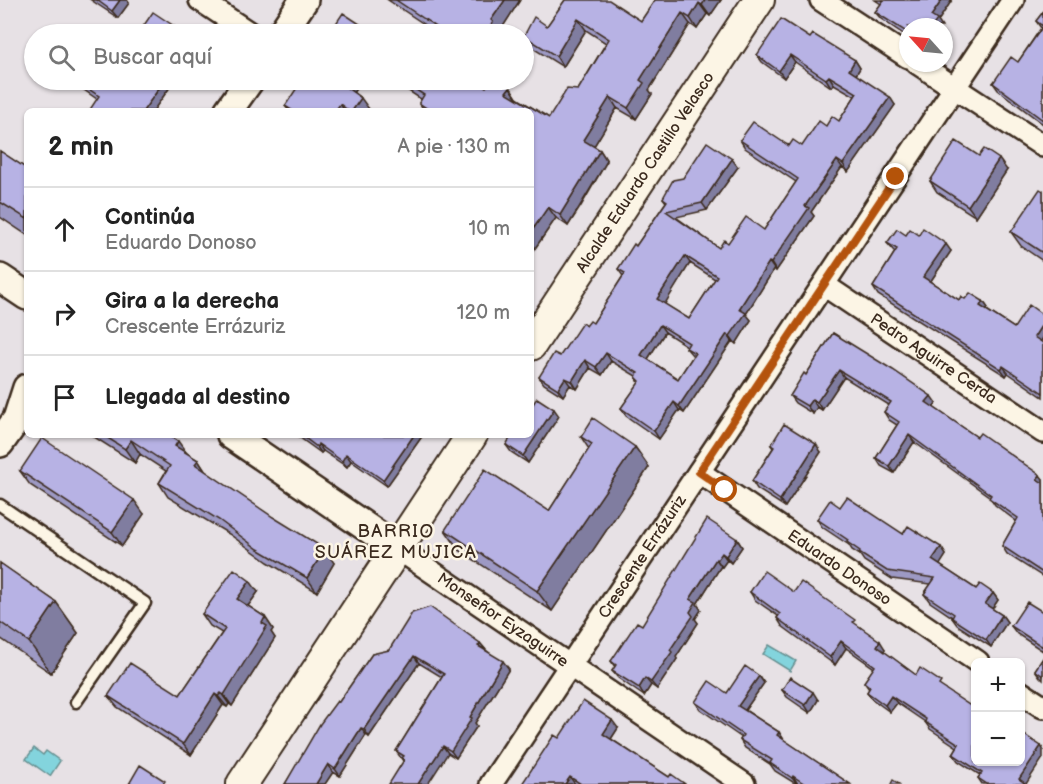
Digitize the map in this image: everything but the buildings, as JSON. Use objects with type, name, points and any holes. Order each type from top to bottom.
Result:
[{"type":"main road","name":"Alcalde Eduardo Castillo Velasco","points":[[534,340],[759,0]]},
{"type":"main road","points":[[242,784],[470,438]]},
{"type":"street","points":[[200,0],[236,24]]},
{"type":"street","points":[[288,24],[304,0]]},
{"type":"street","points":[[821,0],[899,51]]},
{"type":"street","name":"Crescente Errázuriz","points":[[491,784],[1013,0]]},
{"type":"street","points":[[931,72],[1043,146]]},
{"type":"street","points":[[230,108],[243,90]]},
{"type":"street","points":[[0,278],[24,294]]},
{"type":"street","name":"Pedro Aguirre Cerda","points":[[824,285],[1043,432]]},
{"type":"street","points":[[0,443],[22,415]]},
{"type":"street","name":"Monseñor Eyzaguirre","points":[[235,438],[744,784]]},
{"type":"street","name":"Eduardo Donoso","points":[[699,472],[971,658]]},
{"type":"street","points":[[1025,695],[1043,707]]},
{"type":"lane","points":[[0,505],[145,603],[76,702]]},
{"type":"water","points":[[769,645],[796,661],[790,671],[763,654]]},
{"type":"water","points":[[34,748],[43,755],[46,751],[60,761],[50,776],[26,759]]},
{"type":"district","name":"BARRIO SUÁREZ MUJICA","points":[[396,541]]},
{"type":"route","points":[[725,490],[699,472],[896,177]]}]
